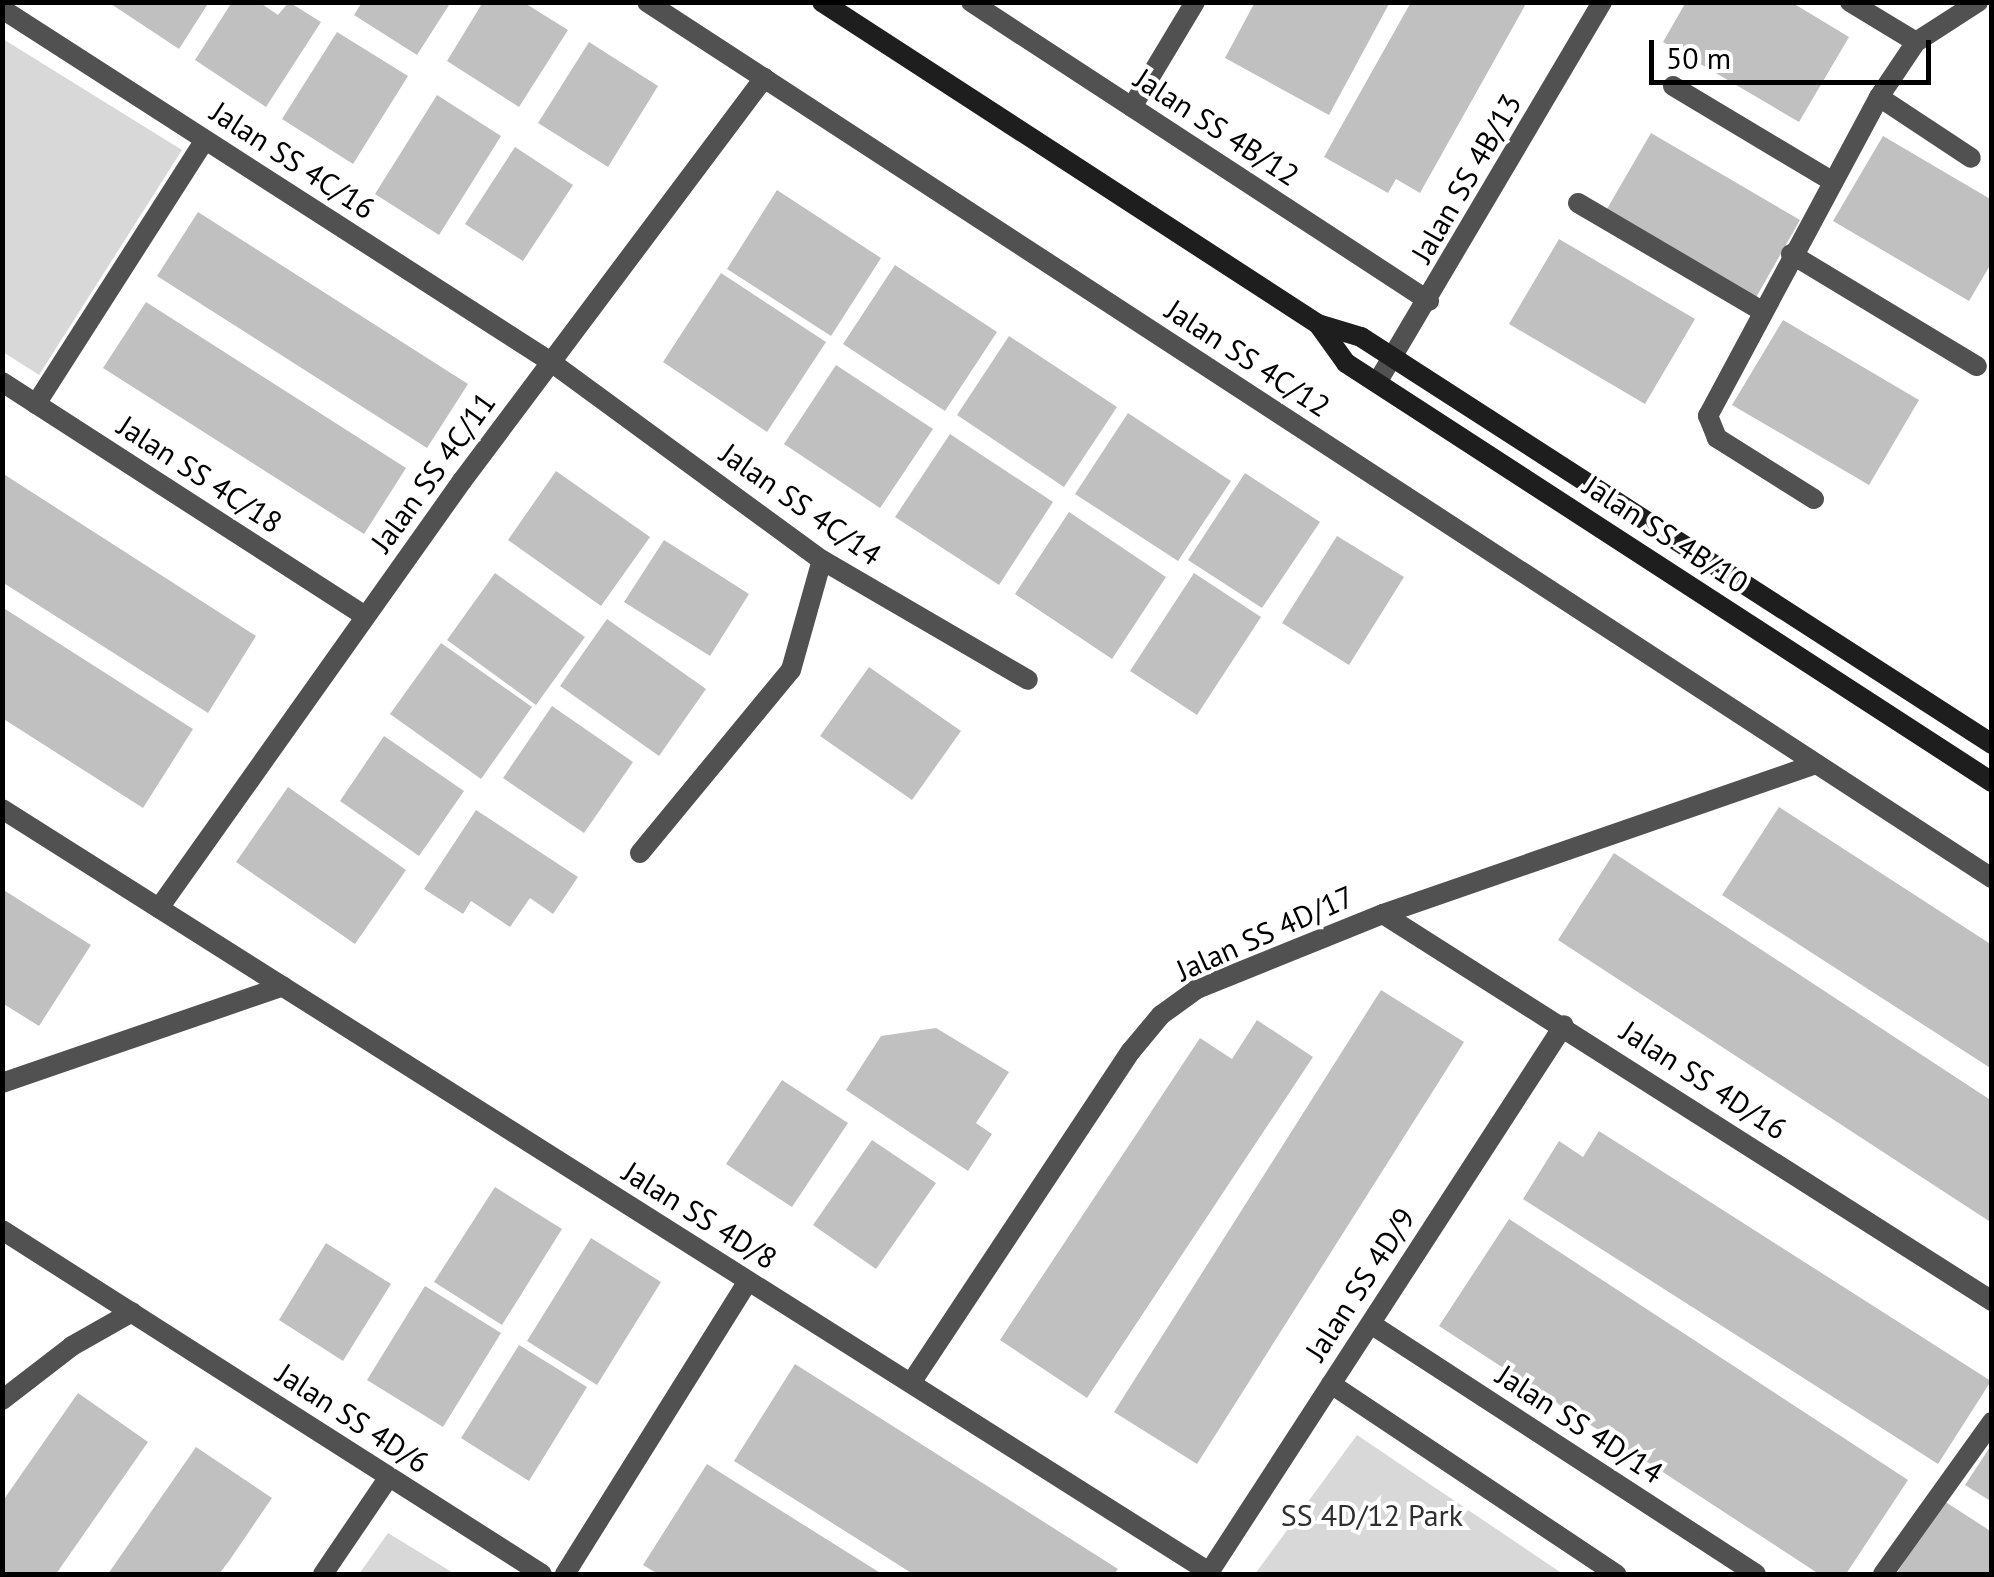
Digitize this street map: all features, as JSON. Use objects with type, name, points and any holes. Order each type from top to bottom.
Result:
[{"type":"street","name":"Jalan SS 4C/12","points":[[647,2],[1992,878]]},
{"type":"street","name":"Jalan SS 4B/10","points":[[822,2],[1318,324],[1361,337],[1992,744]]},
{"type":"street","name":"Jalan SS 4B/12","points":[[971,2],[1429,301]]},
{"type":"street","points":[[1132,107],[1194,2]]},
{"type":"street","name":"Jalan SS 4B/13","points":[[1378,381],[1429,301],[1602,2]]},
{"type":"street","points":[[1850,2],[1916,42]]},
{"type":"street","points":[[1814,499],[1717,438],[1708,416],[1791,254],[1879,97],[1916,42],[1978,2]]},
{"type":"street","name":"Jalan SS 4C/16","points":[[2,9],[551,362]]},
{"type":"street","name":"Jalan SS 4C/11","points":[[160,908],[365,616],[764,78]]},
{"type":"street","points":[[1673,86],[1832,181]]},
{"type":"street","points":[[1879,97],[1971,158]]},
{"type":"street","points":[[36,404],[205,140]]},
{"type":"street","points":[[1578,204],[1762,311]]},
{"type":"street","points":[[1791,254],[1976,366]]},
{"type":"street","name":"Jalan SS 4B/10","points":[[1318,324],[1346,362],[1992,782]]},
{"type":"street","name":"Jalan SS 4C/14","points":[[551,362],[822,560],[1028,680]]},
{"type":"street","name":"Jalan SS 4C/18","points":[[2,382],[365,616]]},
{"type":"street","points":[[640,853],[791,670],[822,560]]},
{"type":"street","name":"Jalan SS 4D/17","points":[[910,1384],[1161,1015],[1197,988],[1383,914],[1816,764]]},
{"type":"street","name":"Jalan SS 4D/8","points":[[2,809],[1208,1573]]},
{"type":"street","name":"Jalan SS 4D/16","points":[[1383,914],[1564,1025],[1992,1301]]},
{"type":"street","points":[[2,1084],[283,986]]},
{"type":"street","name":"Jalan SS 4D/9","points":[[1208,1573],[1564,1025]]},
{"type":"street","name":"Jalan SS 4D/6","points":[[2,1230],[542,1574]]},
{"type":"street","points":[[565,1574],[748,1281]]},
{"type":"street","points":[[2,1400],[72,1346],[132,1312]]},
{"type":"street","name":"Jalan SS 4D/14","points":[[1371,1324],[1756,1574]]},
{"type":"street","points":[[1331,1384],[1616,1574]]},
{"type":"street","points":[[1883,1574],[1992,1422]]},
{"type":"street","points":[[323,1574],[389,1477]]},
{"type":"green space","points":[[3,39],[182,150],[39,375],[3,352]]},
{"type":"green space","name":"SS 4D/12 Park","points":[[1357,1435],[1563,1574],[1255,1574]]},
{"type":"green space","points":[[388,1533],[455,1574],[359,1574]]},
{"type":"building","points":[[108,2],[209,2],[179,49]]},
{"type":"building","points":[[232,2],[259,2],[278,15],[289,2],[321,22],[266,107],[195,60]]},
{"type":"building","points":[[362,2],[451,2],[417,55],[354,15]]},
{"type":"building","points":[[483,2],[523,2],[568,30],[519,107],[447,61]]},
{"type":"building","points":[[1255,2],[1390,2],[1329,115],[1225,58]]},
{"type":"building","points":[[1411,2],[1527,2],[1420,193],[1396,179],[1388,193],[1324,157]]},
{"type":"building","points":[[1686,2],[1791,2],[1849,37],[1799,122],[1663,42]]},
{"type":"building","points":[[337,32],[408,76],[353,164],[282,119]]},
{"type":"building","points":[[589,42],[658,86],[608,167],[538,123]]},
{"type":"building","points":[[437,95],[501,136],[439,235],[375,194]]},
{"type":"building","points":[[1651,133],[1800,220],[1754,301],[1604,214]]},
{"type":"building","points":[[1883,136],[1992,200],[1992,262],[1969,301],[1833,221]]},
{"type":"building","points":[[515,147],[573,185],[523,261],[465,224]]},
{"type":"building","points":[[777,190],[881,258],[831,336],[727,269]]},
{"type":"building","points":[[198,212],[468,384],[427,448],[157,276]]},
{"type":"building","points":[[1559,239],[1695,319],[1645,404],[1509,324]]},
{"type":"building","points":[[895,265],[997,332],[945,411],[843,344]]},
{"type":"building","points":[[721,273],[826,342],[767,432],[663,362]]},
{"type":"building","points":[[146,302],[406,468],[364,534],[103,368]]},
{"type":"building","points":[[1783,320],[1919,400],[1869,485],[1732,405]]},
{"type":"building","points":[[1009,336],[1117,407],[1064,487],[957,415]]},
{"type":"building","points":[[836,365],[933,429],[880,508],[784,444]]},
{"type":"building","points":[[1128,413],[1231,481],[1178,561],[1075,494]]},
{"type":"building","points":[[950,434],[1053,502],[999,585],[895,517]]},
{"type":"building","points":[[556,471],[650,537],[601,606],[508,540]]},
{"type":"building","points":[[2,473],[256,636],[208,713],[2,582]]},
{"type":"building","points":[[1245,473],[1320,522],[1262,608],[1188,560]]},
{"type":"building","points":[[1069,512],[1166,577],[1112,659],[1015,594]]},
{"type":"building","points":[[1337,536],[1404,577],[1349,665],[1282,623]]},
{"type":"building","points":[[664,540],[749,594],[710,656],[624,602]]},
{"type":"building","points":[[495,573],[585,637],[536,705],[447,640]]},
{"type":"building","points":[[1194,573],[1261,617],[1197,715],[1130,671]]},
{"type":"building","points":[[2,607],[193,729],[143,808],[2,718]]},
{"type":"building","points":[[607,619],[706,689],[659,756],[560,686]]},
{"type":"building","points":[[441,643],[532,707],[481,779],[390,714]]},
{"type":"building","points":[[869,667],[961,731],[912,800],[820,736]]},
{"type":"building","points":[[552,706],[633,762],[584,833],[503,778]]},
{"type":"building","points":[[384,736],[464,791],[419,856],[340,801]]},
{"type":"building","points":[[288,787],[406,870],[355,944],[236,862]]},
{"type":"building","points":[[1779,807],[1992,945],[1992,1069],[1722,895]]},
{"type":"building","points":[[476,810],[578,877],[553,914],[530,898],[510,927],[471,901],[463,914],[424,889]]},
{"type":"building","points":[[1614,853],[1992,1101],[1992,1223],[1558,940]]},
{"type":"building","points":[[2,889],[91,945],[39,1026],[2,1003]]},
{"type":"building","points":[[1381,990],[1464,1042],[1197,1464],[1114,1412]]},
{"type":"building","points":[[1257,1020],[1313,1057],[1087,1398],[1000,1340],[1200,1038],[1232,1059]]},
{"type":"building","points":[[936,1028],[1009,1072],[976,1123],[992,1134],[968,1171],[846,1090],[881,1036]]},
{"type":"building","points":[[782,1080],[848,1123],[792,1207],[726,1164]]},
{"type":"building","points":[[1599,1131],[1991,1381],[1938,1464],[1523,1199],[1559,1141],[1583,1157]]},
{"type":"building","points":[[872,1140],[936,1183],[876,1269],[813,1225]]},
{"type":"building","points":[[495,1187],[562,1229],[502,1325],[434,1282]]},
{"type":"building","points":[[1509,1219],[1908,1480],[1846,1574],[1819,1574],[1439,1326]]},
{"type":"building","points":[[591,1238],[661,1282],[597,1385],[527,1341]]},
{"type":"building","points":[[326,1243],[391,1284],[343,1361],[279,1320]]},
{"type":"building","points":[[425,1286],[501,1333],[443,1427],[367,1380]]},
{"type":"building","points":[[519,1345],[587,1387],[529,1481],[461,1438]]},
{"type":"building","points":[[795,1364],[1118,1569],[1114,1574],[913,1574],[734,1461]]},
{"type":"building","points":[[78,1393],[148,1442],[56,1574],[2,1574],[2,1502]]},
{"type":"building","points":[[1992,1444],[1992,1502],[1965,1485]]},
{"type":"building","points":[[196,1447],[272,1498],[229,1561],[219,1574],[108,1574]]},
{"type":"building","points":[[707,1464],[882,1574],[658,1574],[643,1565]]},
{"type":"building","points":[[1944,1501],[1992,1532],[1992,1574],[1896,1574]]}]
